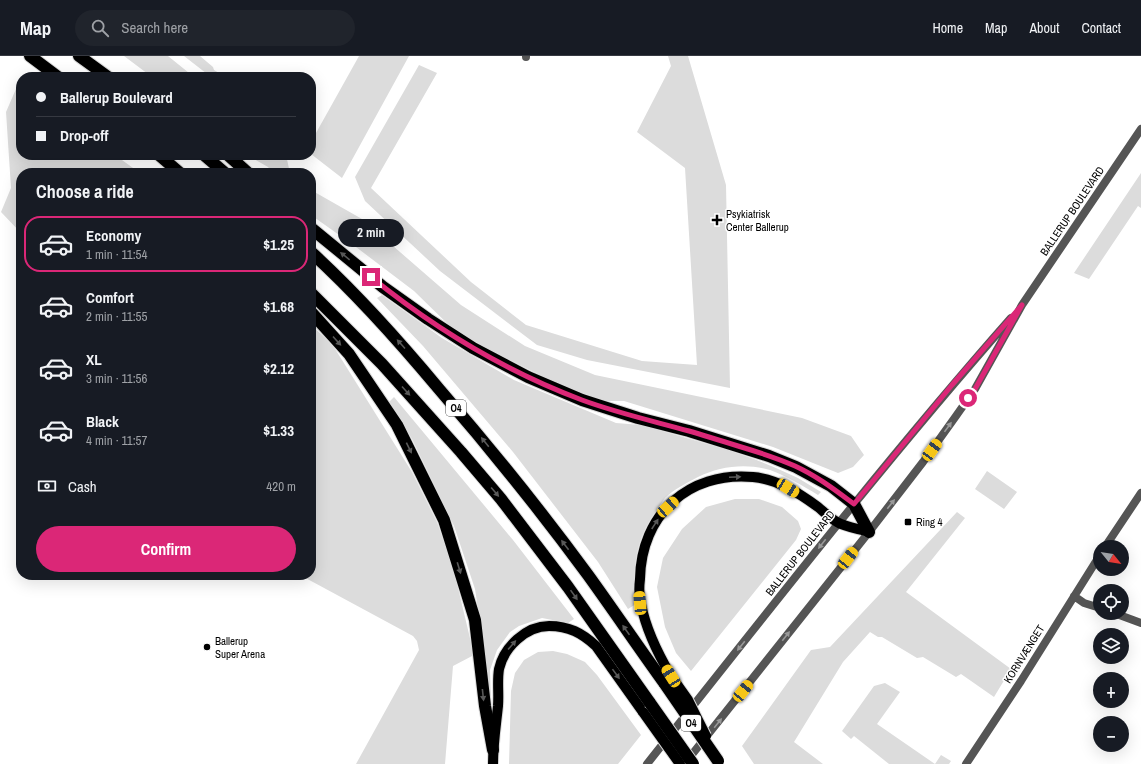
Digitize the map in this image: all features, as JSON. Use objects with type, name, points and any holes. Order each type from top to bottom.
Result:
[{"type":"highway","points":[[30,56],[51,72]]},
{"type":"highway","points":[[79,56],[101,72]]},
{"type":"highway","points":[[165,160],[174,168]]},
{"type":"highway","points":[[210,160],[219,168]]},
{"type":"highway","points":[[234,160],[242,168]]},
{"type":"highway","points":[[316,232],[383,287],[428,319],[473,348],[528,377],[582,400],[638,418],[689,431],[768,456],[796,467],[831,486],[854,504],[869,532]]},
{"type":"highway","name":"O4","points":[[316,257],[402,345],[481,438],[532,502],[668,680],[719,763]]},
{"type":"highway","name":"O4","points":[[316,298],[382,364],[501,499],[564,582],[646,707],[693,764]]},
{"type":"highway","points":[[316,318],[349,354],[397,425],[444,520],[475,620],[485,706],[493,750]]},
{"type":"main road","points":[[668,680],[640,603],[639,589],[641,560],[646,540],[656,522],[681,494],[697,485],[715,479],[753,477],[772,481],[788,488],[816,506],[838,523],[869,532]]},
{"type":"main road","points":[[493,764],[498,704],[497,683],[505,654],[514,642],[527,632],[544,626],[557,626],[574,630],[587,637],[596,646],[646,707],[680,764]]},
{"type":"street","name":"BALLERUP BOULEVARD","points":[[684,764],[923,462],[971,394],[1022,305],[1141,128]]},
{"type":"street","name":"BALLERUP BOULEVARD","points":[[647,764],[838,523],[952,385],[1022,305]]},
{"type":"street","points":[[1110,540],[1141,492]]},
{"type":"street","name":"KORNVÆNGET","points":[[966,764],[1021,681],[1093,566]]},
{"type":"street","points":[[1074,596],[1084,603],[1093,606]]},
{"type":"street","points":[[1129,619],[1141,623]]},
{"type":"shaded area","points":[[124,56],[168,56],[188,72],[145,72]]},
{"type":"shaded area","points":[[184,56],[200,56],[217,72],[205,72]]},
{"type":"shaded area","points":[[359,56],[409,56],[342,178],[316,158],[316,133]]},
{"type":"shaded area","points":[[668,56],[688,56],[726,185],[730,388],[587,360],[537,345],[440,271],[365,201],[355,177],[419,65],[437,73],[371,188],[471,282],[526,325],[642,361],[697,365],[685,168],[637,132],[671,66]]},
{"type":"shaded area","points":[[16,89],[16,160],[122,160],[133,168],[16,168],[16,228],[1,212],[11,188],[6,112]]},
{"type":"shaded area","points":[[256,160],[287,160],[289,168],[269,168]]},
{"type":"shaded area","points":[[1141,173],[1141,208],[1138,206],[1089,279],[1074,273]]},
{"type":"shaded area","points":[[316,193],[362,219],[461,305],[525,346],[595,375],[802,418],[851,436],[864,455],[853,467],[838,473],[773,447],[624,401],[606,401],[564,387],[458,334],[414,291],[316,219]]},
{"type":"shaded area","points":[[382,295],[442,338],[514,380],[616,423],[641,425],[725,449],[754,459],[798,478],[821,492],[818,495],[795,481],[770,470],[742,466],[715,470],[681,486],[665,498],[643,533],[639,544],[635,567],[634,579],[636,604],[628,609],[598,562],[513,452],[423,346],[377,298]]},
{"type":"shaded area","points":[[316,330],[332,344],[412,472],[437,522],[454,571],[474,655],[453,666],[445,764],[356,764],[419,650],[417,641],[413,636],[309,580],[316,580]]},
{"type":"shaded area","points":[[394,397],[513,540],[574,619],[568,623],[542,618],[519,626],[510,632],[497,650],[490,670],[491,703],[489,704],[485,656],[475,589],[454,526],[412,439],[389,402]]},
{"type":"shaded area","points":[[987,471],[1017,492],[1004,509],[975,489]]},
{"type":"shaded area","points":[[735,499],[759,499],[782,507],[798,521],[801,529],[796,540],[691,671],[676,653],[665,627],[657,587],[663,558],[682,529],[706,507]]},
{"type":"shaded area","points":[[957,512],[965,518],[906,592],[1011,669],[994,697],[961,674],[956,677],[923,657],[917,658],[882,637],[878,637],[870,632],[843,662],[794,742],[823,764],[754,764],[742,746],[811,650],[830,647]]},
{"type":"shaded area","points":[[553,651],[567,654],[585,662],[597,675],[641,735],[618,764],[509,764],[511,691],[515,673],[524,660],[538,652]]},
{"type":"shaded area","points":[[885,683],[900,692],[877,724],[935,764],[889,764],[854,736],[851,739],[842,731],[874,686]]},
{"type":"shaded area","points":[[941,755],[951,761],[949,764],[935,764]]},
{"type":"place","name":"Psykiatrisk Center Ballerup","points":[[717,220]]},
{"type":"place","name":"Ring 4","points":[[908,522]]},
{"type":"place","name":"Ballerup Super Arena","points":[[207,647]]},
{"type":"route","points":[[371,277],[428,319],[473,348],[528,377],[582,400],[768,456],[796,467],[818,478],[854,504],[952,385],[1022,305],[975,389],[968,398]]}]
